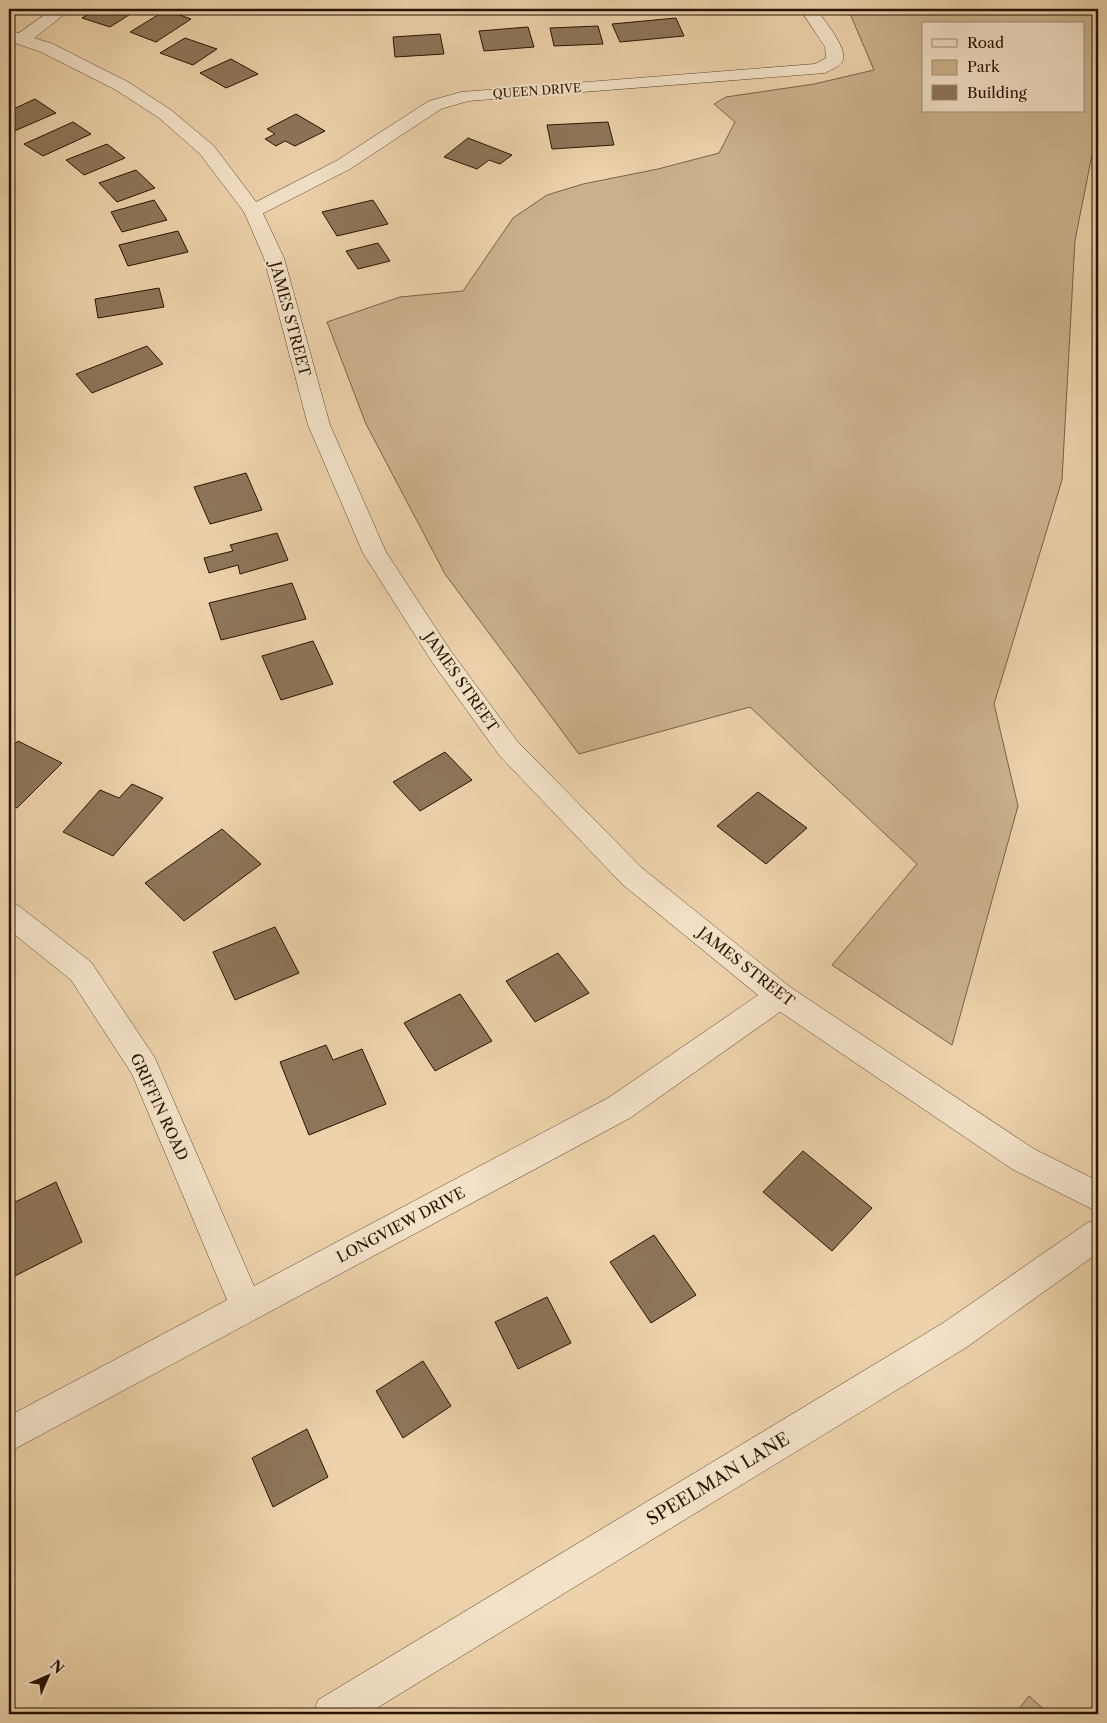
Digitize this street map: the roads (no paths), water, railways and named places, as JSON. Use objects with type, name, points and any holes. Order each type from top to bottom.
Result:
[{"type":"street","points":[[16,37],[63,9]]},
{"type":"street","name":"QUEEN DRIVE","points":[[253,211],[343,165],[435,105],[467,96],[819,69],[835,60],[834,47],[808,9]]},
{"type":"street","name":"JAMES STREET","points":[[16,37],[47,48],[122,86],[164,114],[207,150],[253,211],[274,258],[319,425],[375,553],[441,656],[508,748],[632,876],[780,996],[1023,1160],[1098,1197]]},
{"type":"street","name":"GRIFFIN ROAD","points":[[9,914],[81,971],[144,1068],[247,1308]]},
{"type":"street","name":"LONGVIEW DRIVE","points":[[9,1435],[620,1108],[780,996]]},
{"type":"street","name":"SPEELMAN LANE","points":[[332,1714],[955,1335],[1098,1234]]}]
